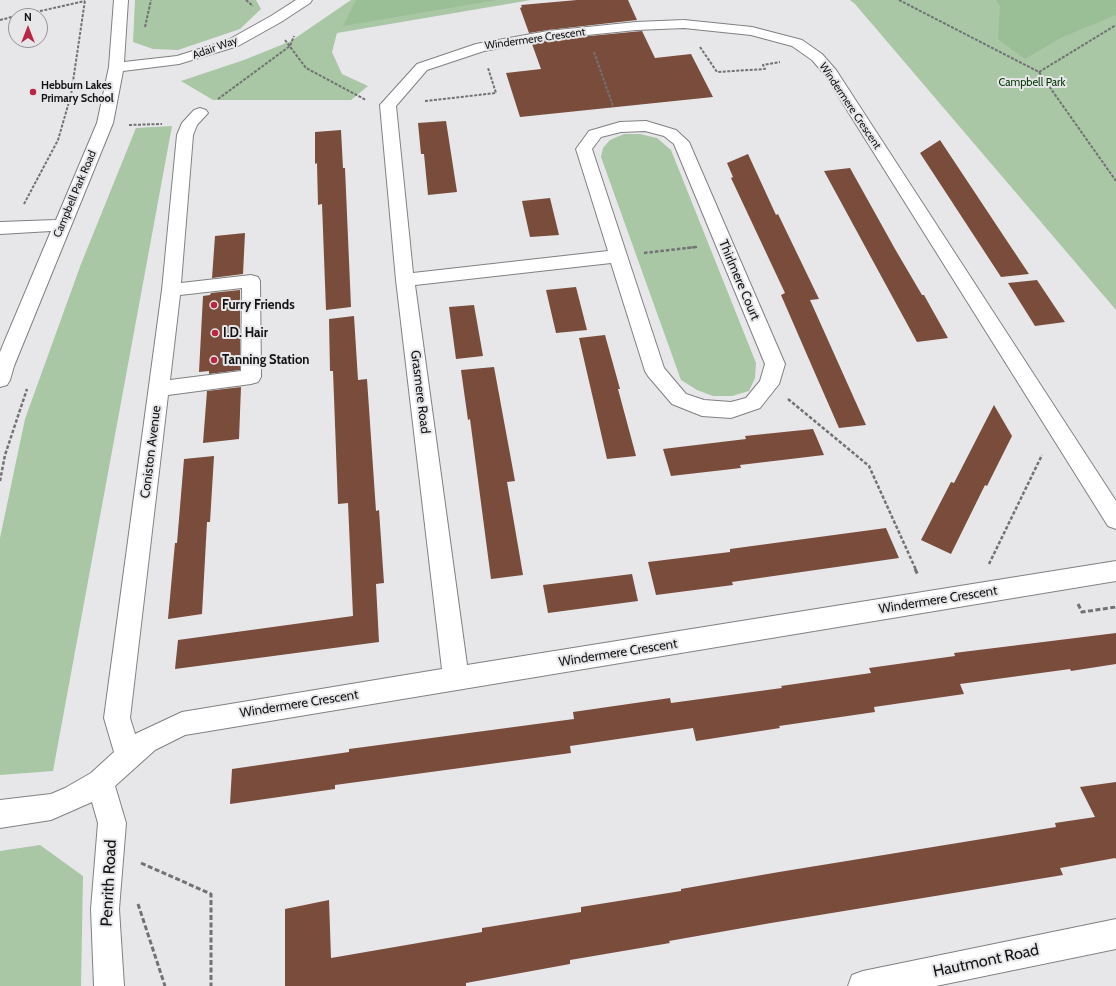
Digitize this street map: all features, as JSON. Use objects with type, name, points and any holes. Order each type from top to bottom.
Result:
[{"type":"street","name":"Campbell Park Road","points":[[0,380],[4,366],[105,123],[116,67],[121,0]]},
{"type":"street","name":"Adair Way","points":[[116,67],[179,60],[233,43],[271,22],[305,0]]},
{"type":"street","name":"Windermere Crescent","points":[[388,105],[422,67],[481,47],[548,35],[636,26],[684,24],[720,26],[752,31],[797,43],[818,57],[831,73],[1116,520]]},
{"type":"street","name":"Grasmere Road","points":[[388,105],[405,280],[456,679]]},
{"type":"street","name":"Coniston Avenue","points":[[129,756],[117,718],[171,290],[185,135],[195,118]]},
{"type":"street","name":"Thirlmere Court","points":[[646,126],[670,133],[681,142],[723,244],[774,364],[769,384],[753,403],[731,410],[702,408],[679,398],[655,371],[584,149],[595,134],[620,127],[646,126]]},
{"type":"street","points":[[6,227],[62,225]]},
{"type":"street","points":[[405,280],[618,256]]},
{"type":"street","points":[[159,389],[251,377],[251,281],[171,290]]},
{"type":"street","name":"Windermere Crescent","points":[[129,756],[146,741],[182,724],[211,718],[1116,571]]},
{"type":"street","points":[[0,814],[51,806],[75,797],[100,782],[129,756]]},
{"type":"street","name":"Penrith Road","points":[[100,782],[112,823],[105,909],[109,986]]},
{"type":"street","name":"Hautmont Road","points":[[862,986],[1114,940]]},
{"type":"path","points":[[6,227],[58,140],[71,95],[85,0],[48,9]]},
{"type":"path","points":[[899,0],[1039,72],[1116,181]]},
{"type":"path","points":[[271,22],[306,68],[362,99],[388,105],[496,93],[481,47]]},
{"type":"path","points":[[684,24],[718,72],[765,69],[763,65],[818,57]]},
{"type":"path","points":[[1039,72],[1116,25]]},
{"type":"path","points":[[586,31],[620,127]]},
{"type":"path","points":[[129,125],[195,118],[290,46],[295,33]]},
{"type":"path","points":[[618,256],[723,244]]},
{"type":"path","points":[[769,384],[869,466],[930,602]]},
{"type":"path","points":[[974,594],[1056,426]]},
{"type":"path","points":[[136,861],[211,894],[211,986]]},
{"type":"path","points":[[137,898],[165,986]]},
{"type":"green space","points":[[135,0],[256,0],[261,9],[240,29],[178,50],[153,49],[133,42]]},
{"type":"green space","points":[[351,0],[531,0],[337,33],[332,52],[342,74],[368,86],[351,100],[213,100],[181,81],[244,60],[291,41]]},
{"type":"green space","points":[[356,0],[496,0],[343,26]]},
{"type":"green space","name":"Campbell Park","points":[[850,0],[1116,0],[1116,310],[855,4]]},
{"type":"green space","points":[[996,0],[1116,0],[1116,15],[1060,38],[1025,59],[998,39],[1000,6]]},
{"type":"green space","points":[[172,126],[53,771],[0,775],[0,538],[25,419],[81,264],[136,128]]},
{"type":"green space","points":[[624,134],[640,134],[657,138],[671,150],[756,363],[755,378],[749,391],[732,396],[713,396],[697,390],[681,380],[601,157],[603,148],[610,140]]},
{"type":"green space","points":[[40,845],[83,876],[81,986],[0,986],[0,851]]},
{"type":"building","points":[[577,0],[628,0],[637,20],[529,33],[520,8],[522,7],[521,5]]},
{"type":"building","points":[[642,31],[655,58],[691,54],[713,97],[520,117],[506,73],[541,69],[532,44],[548,40]]},
{"type":"building","points":[[446,121],[457,192],[428,195],[424,154],[421,154],[418,123]]},
{"type":"building","points":[[341,130],[343,168],[345,168],[351,307],[326,310],[322,204],[318,205],[317,163],[315,164],[315,132]]},
{"type":"building","points":[[940,140],[1029,274],[1001,277],[920,153]]},
{"type":"building","points":[[748,154],[776,215],[778,214],[819,299],[810,300],[866,425],[839,428],[814,371],[781,295],[785,293],[731,178],[733,177],[727,163]]},
{"type":"building","points":[[850,168],[895,249],[922,295],[924,295],[948,338],[917,342],[824,171]]},
{"type":"building","points":[[550,198],[559,235],[530,237],[522,201]]},
{"type":"building","points":[[245,233],[243,274],[212,278],[215,236]]},
{"type":"building","points":[[1037,280],[1065,322],[1035,326],[1008,283]]},
{"type":"building","points":[[576,287],[587,330],[556,333],[546,290]]},
{"type":"building","points":[[240,290],[240,370],[209,374],[209,371],[199,372],[203,296],[210,295],[211,293]]},
{"type":"building","points":[[474,305],[483,356],[456,359],[449,307]]},
{"type":"building","points":[[354,316],[358,380],[367,379],[376,511],[379,510],[384,583],[376,584],[379,642],[175,669],[178,640],[353,616],[348,503],[338,504],[333,371],[330,371],[329,319]]},
{"type":"building","points":[[605,335],[636,456],[607,459],[579,338]]},
{"type":"building","points":[[494,367],[515,481],[507,482],[523,575],[491,579],[470,419],[468,420],[461,370]]},
{"type":"building","points":[[241,387],[239,439],[203,443],[207,391]]},
{"type":"building","points":[[994,405],[1012,436],[987,486],[985,485],[951,554],[921,540],[951,482],[954,483]]},
{"type":"building","points":[[813,429],[824,455],[740,465],[741,468],[671,476],[663,449],[746,439],[745,436]]},
{"type":"building","points":[[214,456],[210,522],[207,522],[202,614],[168,619],[175,543],[177,543],[184,459]]},
{"type":"building","points":[[886,528],[899,558],[732,582],[733,585],[656,595],[648,562],[730,552],[730,549]]},
{"type":"building","points":[[632,574],[638,601],[548,613],[543,585]]},
{"type":"building","points":[[1116,633],[1116,664],[1071,671],[1070,669],[960,684],[964,694],[874,707],[875,712],[779,726],[780,728],[696,741],[693,728],[570,746],[571,753],[335,785],[335,789],[230,804],[232,769],[349,752],[349,749],[574,719],[573,712],[670,698],[671,703],[782,688],[781,686],[871,673],[869,668],[955,656],[954,653]]},
{"type":"building","points":[[1116,782],[1116,859],[1060,868],[1063,875],[669,941],[670,943],[570,960],[570,964],[466,983],[466,986],[285,986],[285,909],[329,900],[331,958],[482,932],[482,928],[581,912],[581,907],[681,891],[681,889],[779,872],[1056,827],[1055,823],[1095,817],[1080,787]]},
{"type":"place","name":"Hebburn Lakes Primary School","points":[[33,92]]},
{"type":"place","name":"Furry Friends","points":[[214,305]]},
{"type":"place","name":"I.D. Hair","points":[[215,333]]},
{"type":"place","name":"Tanning Station","points":[[214,360]]}]
